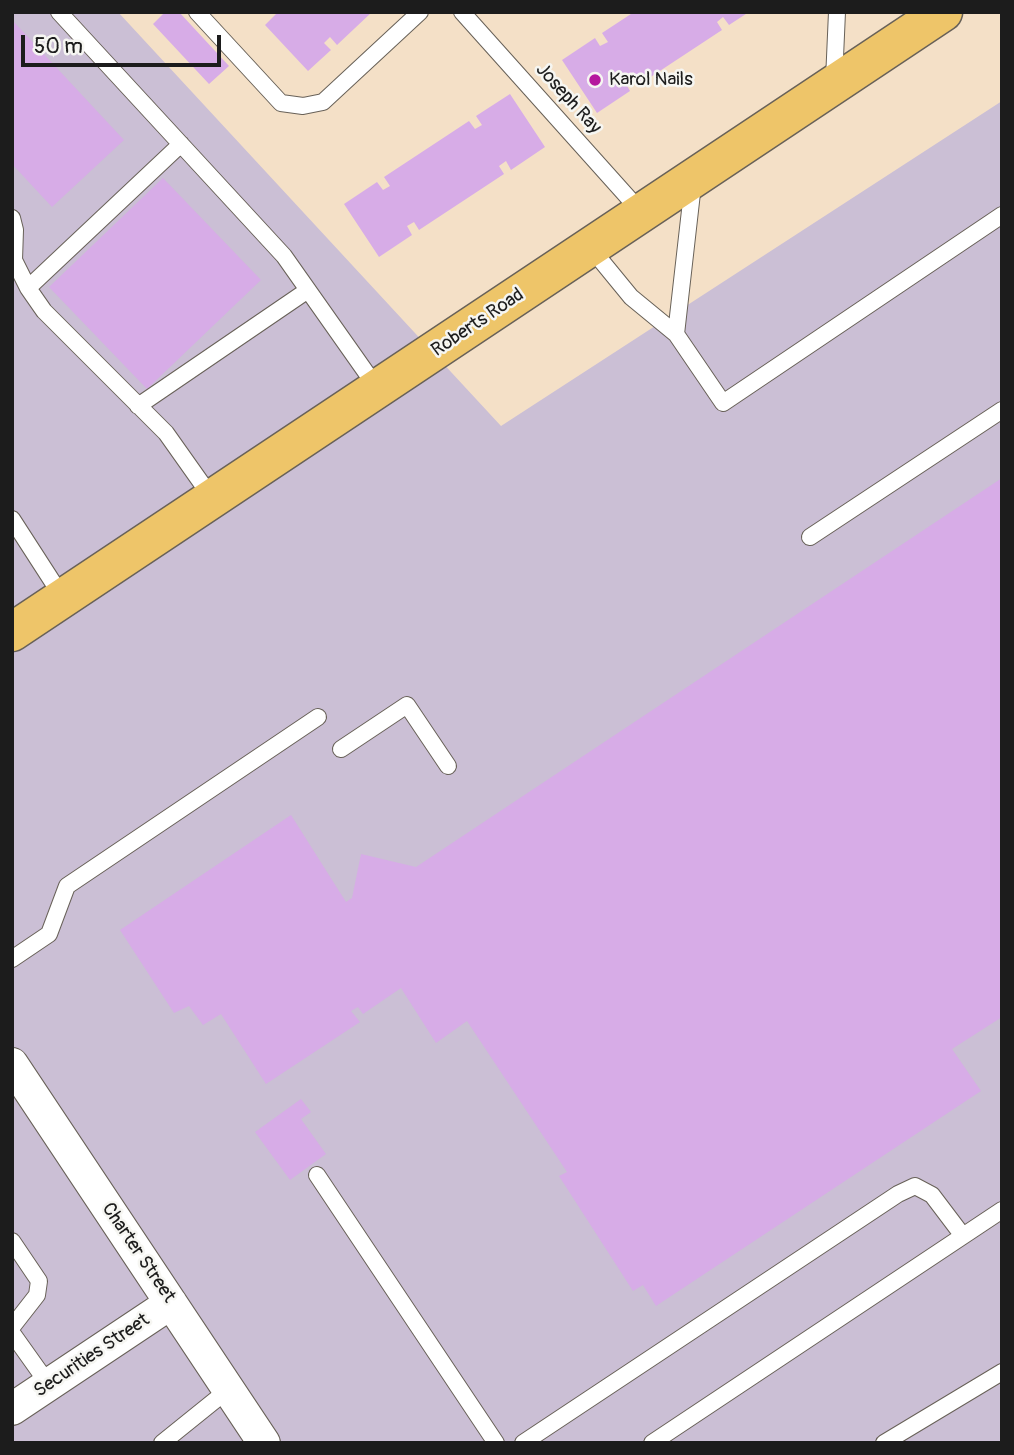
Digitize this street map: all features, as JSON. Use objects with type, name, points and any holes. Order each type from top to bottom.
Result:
[{"type":"main road","name":"Roberts Road","points":[[12,632],[943,12]]},
{"type":"street","name":"Charter Street","points":[[12,1064],[264,1443]]},
{"type":"street","name":"Securities Street","points":[[12,1409],[171,1303]]},
{"type":"lane","points":[[59,12],[284,256],[379,390]]},
{"type":"lane","points":[[197,12],[281,103],[303,106],[323,102],[420,12]]},
{"type":"lane","name":"Joseph Ray","points":[[462,12],[642,213]]},
{"type":"lane","points":[[834,86],[837,12]]},
{"type":"lane","points":[[28,288],[181,144]]},
{"type":"lane","points":[[676,334],[694,178]]},
{"type":"lane","points":[[590,247],[631,297],[676,334],[723,403],[1002,215]]},
{"type":"lane","points":[[12,218],[15,230],[14,260],[28,288],[44,311],[166,433],[213,499]]},
{"type":"lane","points":[[138,406],[308,290]]},
{"type":"lane","points":[[810,537],[1002,410]]},
{"type":"lane","points":[[12,519],[63,598]]},
{"type":"lane","points":[[341,749],[407,705],[448,766]]},
{"type":"lane","points":[[12,959],[49,934],[67,886],[317,717]]},
{"type":"lane","points":[[317,1175],[496,1443]]},
{"type":"lane","points":[[523,1443],[898,1194],[915,1186],[932,1195],[963,1237]]},
{"type":"lane","points":[[652,1443],[1002,1210]]},
{"type":"lane","points":[[12,1241],[39,1281],[37,1295],[12,1327]]},
{"type":"lane","points":[[12,1333],[49,1385]]},
{"type":"lane","points":[[884,1443],[1002,1372]]},
{"type":"lane","points":[[162,1443],[229,1389]]},
{"type":"shaded area","points":[[12,12],[118,12],[501,426],[1002,101],[1002,1443],[12,1443]]},
{"type":"building","points":[[165,12],[179,12],[229,66],[209,84],[153,24]]},
{"type":"building","points":[[278,12],[372,12],[337,45],[330,37],[324,43],[331,50],[308,71],[265,25]]},
{"type":"building","points":[[634,12],[749,12],[729,25],[723,17],[717,22],[722,30],[637,86],[631,78],[625,82],[630,91],[597,113],[562,60],[595,38],[600,46],[608,42],[602,33]]},
{"type":"building","points":[[12,20],[124,140],[52,207],[12,164]]},
{"type":"building","points":[[510,94],[545,147],[511,170],[506,161],[499,166],[504,174],[419,230],[414,222],[407,226],[412,235],[379,257],[344,204],[377,182],[383,190],[390,186],[384,177],[469,121],[475,129],[482,125],[476,116]]},
{"type":"building","points":[[163,178],[261,280],[147,389],[49,287]]},
{"type":"building","points":[[1002,478],[1002,1017],[952,1049],[981,1091],[656,1306],[643,1285],[633,1291],[559,1176],[567,1172],[467,1021],[436,1043],[401,988],[363,1014],[358,1007],[351,1011],[360,1022],[266,1084],[221,1014],[203,1025],[189,1006],[174,1013],[120,930],[291,815],[346,902],[352,898],[361,854],[416,867]]},
{"type":"building","points":[[301,1099],[311,1112],[301,1119],[326,1154],[290,1180],[255,1132]]},
{"type":"place","name":"Karol Nails","points":[[595,80]]}]
